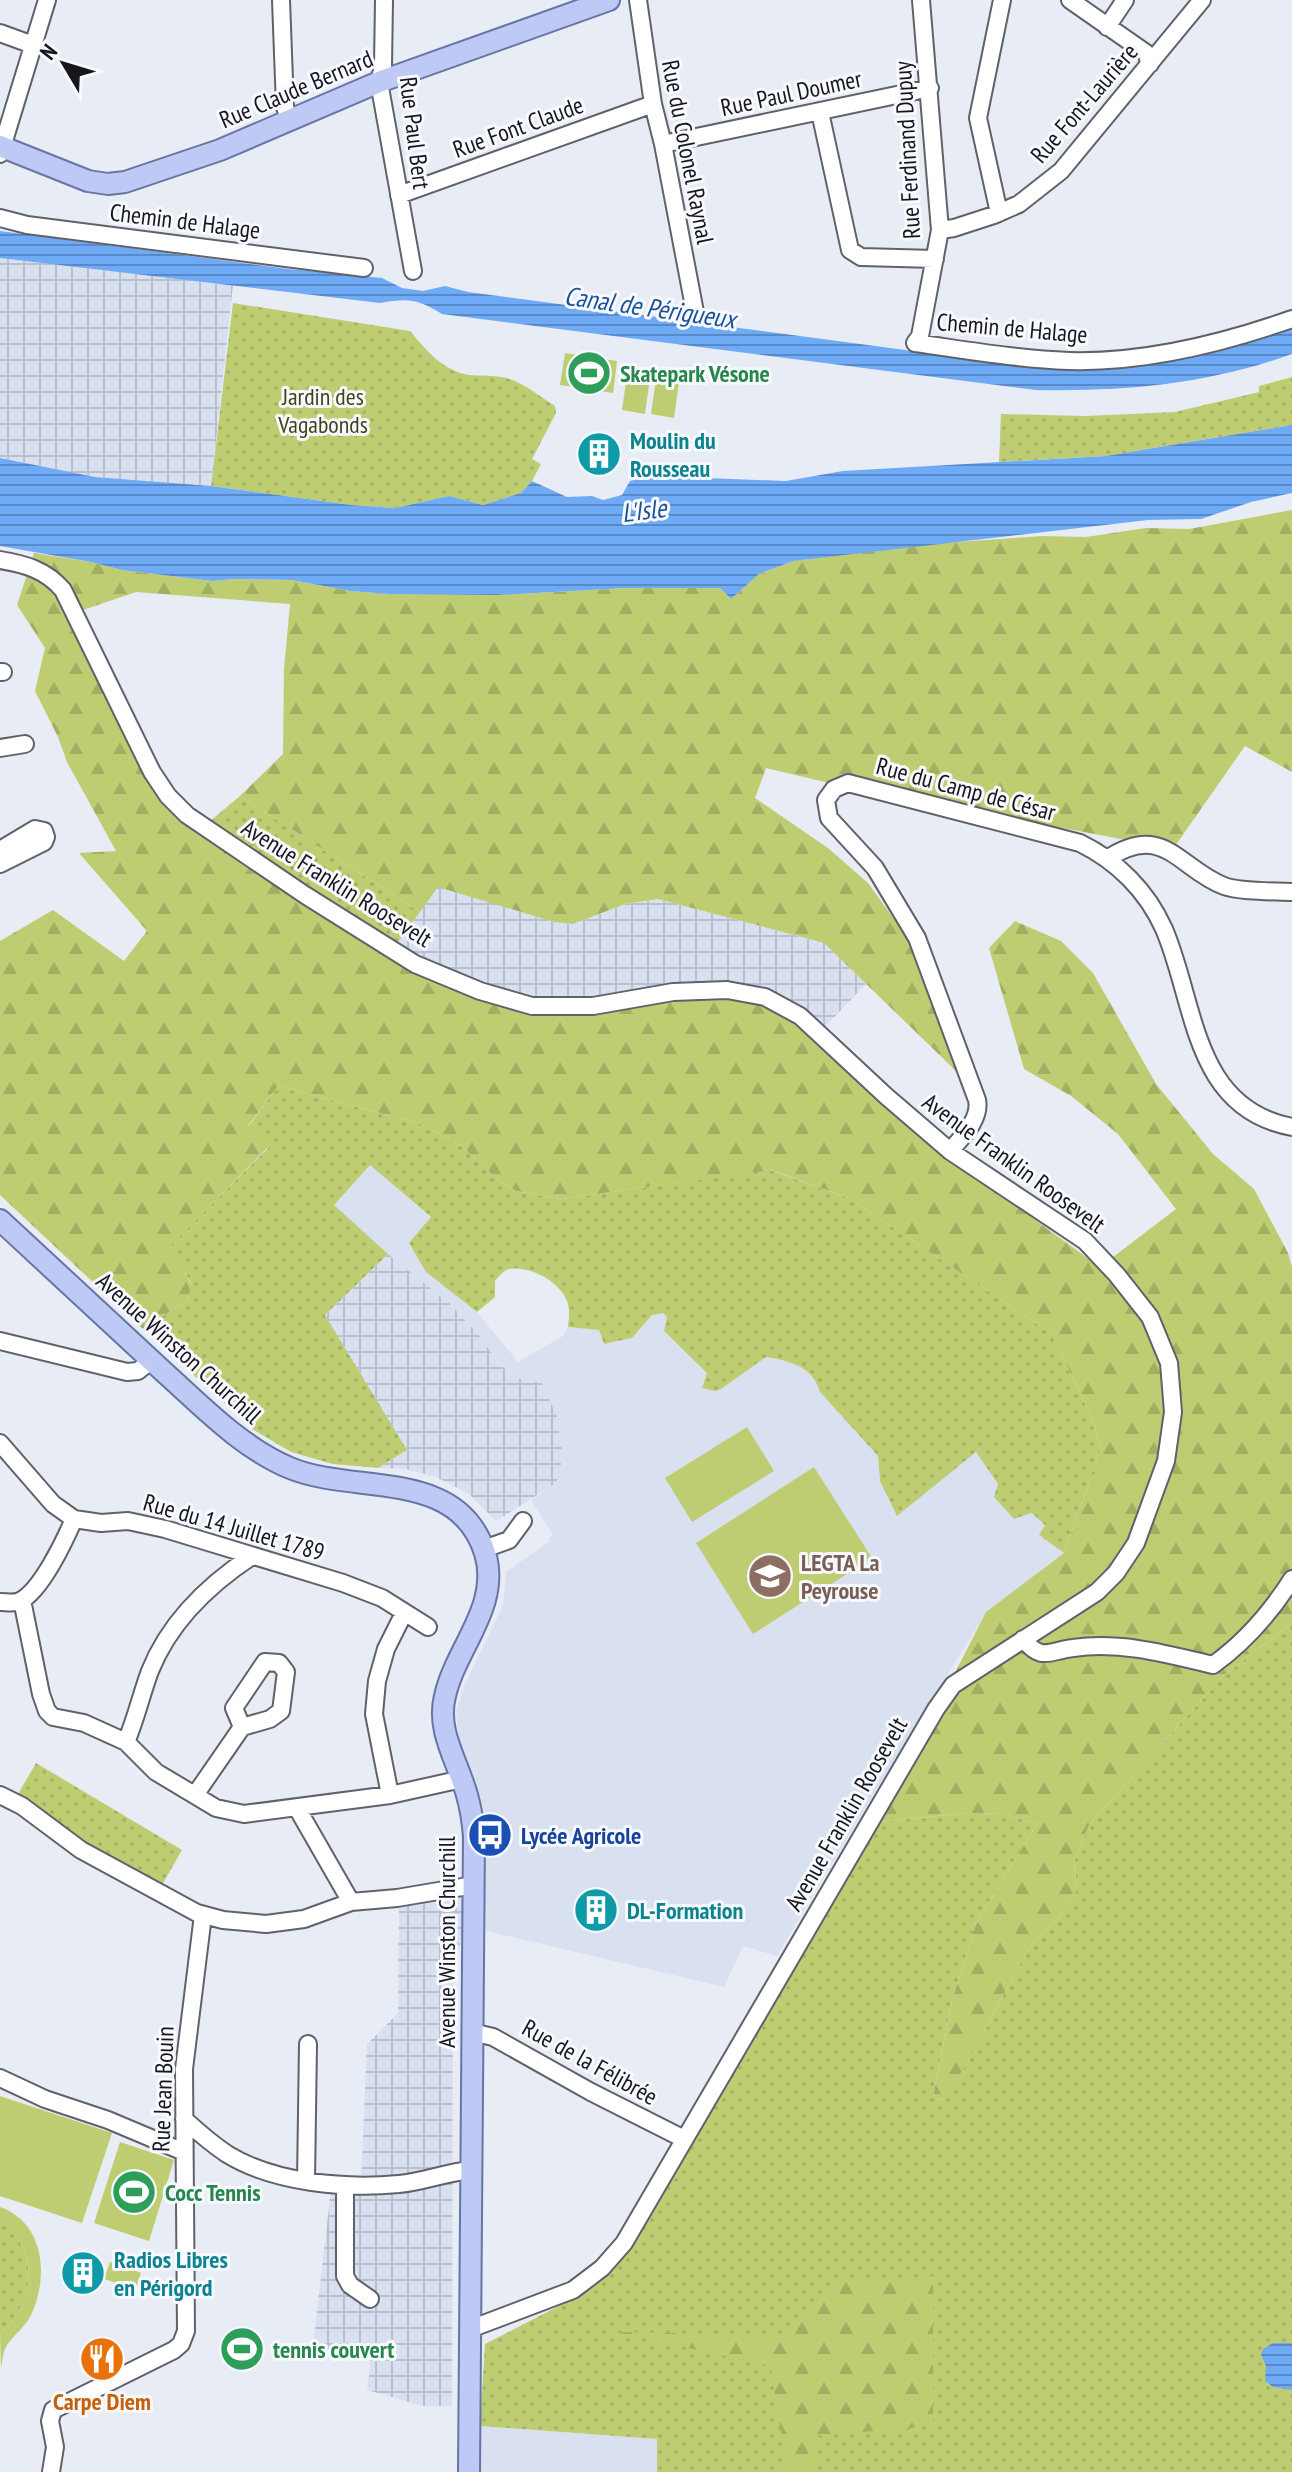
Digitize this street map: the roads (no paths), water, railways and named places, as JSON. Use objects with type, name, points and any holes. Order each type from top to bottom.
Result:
[{"type":"main road","name":"Rue Claude Bernard","points":[[1,149],[88,181],[125,182],[202,156],[379,82],[609,0]]},
{"type":"main road","name":"Avenue Winston Churchill","points":[[0,1220],[232,1432],[271,1459],[326,1478],[402,1487],[443,1501],[457,1512],[484,1549],[489,1575],[485,1603],[457,1663],[444,1700],[445,1735],[462,1779],[474,1837],[469,2472]]},
{"type":"street","points":[[1,149],[47,0]]},
{"type":"street","points":[[281,0],[285,107],[289,120]]},
{"type":"street","name":"Rue Paul Bert","points":[[384,0],[383,66],[379,82],[413,271]]},
{"type":"street","name":"Rue du Colonel Raynal","points":[[638,0],[653,104],[695,312]]},
{"type":"street","name":"Rue Ferdinand Dupuy","points":[[915,343],[920,336],[940,230],[921,0]]},
{"type":"street","points":[[999,213],[978,118],[1002,0]]},
{"type":"street","points":[[1070,0],[1146,53],[1150,64]]},
{"type":"street","points":[[1107,27],[1125,0]]},
{"type":"street","name":"Rue Font-Laurière","points":[[940,230],[954,228],[1019,204],[1061,171],[1202,0]]},
{"type":"street","points":[[0,33],[33,45]]},
{"type":"street","name":"Rue Paul Doumer","points":[[663,144],[930,88]]},
{"type":"street","name":"Rue Font Claude","points":[[399,195],[653,104]]},
{"type":"street","points":[[820,112],[850,250],[861,257],[935,259]]},
{"type":"street","name":"Chemin de Halage","points":[[0,218],[27,225],[364,268]]},
{"type":"street","name":"Chemin de Halage","points":[[915,343],[1069,361],[1124,359],[1241,337],[1292,319]]},
{"type":"street","name":"Avenue Franklin Roosevelt","points":[[0,560],[37,569],[63,590],[152,772],[168,796],[187,815],[305,895],[415,964],[480,991],[532,1006],[593,1006],[687,991],[727,990],[765,997],[800,1016],[950,1151],[1085,1241],[1150,1317],[1169,1363],[1173,1412],[1166,1461],[1136,1543],[1116,1573],[1097,1592],[953,1685],[936,1709],[624,2243],[602,2268],[573,2290],[470,2327]]},
{"type":"street","points":[[0,748],[25,744]]},
{"type":"street","name":"Rue du Camp de César","points":[[950,1151],[977,1116],[977,1100],[917,938],[875,868],[829,818],[826,800],[834,789],[848,783],[1080,843],[1107,859],[1134,882],[1164,930],[1203,1055],[1221,1084],[1241,1104],[1261,1117],[1292,1127]]},
{"type":"street","points":[[0,850],[35,829],[44,831],[44,842],[0,864]]},
{"type":"street","points":[[1107,859],[1130,846],[1147,845],[1170,850],[1225,887],[1292,892]]},
{"type":"street","points":[[0,1341],[127,1372],[138,1371],[152,1360]]},
{"type":"street","points":[[0,1443],[53,1504],[74,1519],[39,1583],[22,1600],[0,1602]]},
{"type":"street","name":"Rue du 14 Juillet 1789","points":[[74,1519],[101,1523],[128,1521],[165,1529],[368,1591],[428,1627]]},
{"type":"street","points":[[484,1549],[509,1540],[523,1521]]},
{"type":"street","points":[[126,1742],[151,1668],[172,1630],[205,1592],[252,1556]]},
{"type":"street","points":[[1023,1639],[1032,1650],[1043,1654],[1073,1648],[1130,1646],[1213,1665],[1232,1652],[1276,1605],[1292,1579]]},
{"type":"street","points":[[22,1600],[47,1711],[53,1717],[84,1723],[126,1742],[156,1772],[216,1808],[244,1814],[297,1808],[390,1795],[462,1779]]},
{"type":"street","points":[[390,1795],[374,1714],[377,1681],[386,1649],[404,1613]]},
{"type":"street","points":[[195,1795],[242,1727]]},
{"type":"street","points":[[0,1795],[22,1806],[81,1850],[203,1915],[223,1920],[266,1924],[304,1919],[351,1902],[474,1885]]},
{"type":"street","points":[[297,1808],[351,1902]]},
{"type":"street","name":"Rue Jean Bouin","points":[[51,2472],[55,2447],[50,2421],[53,2410],[174,2350],[181,2344],[186,2331],[184,2069],[203,1915]]},
{"type":"street","name":"Rue de la Félibrée","points":[[472,2032],[493,2037],[684,2139]]},
{"type":"street","points":[[306,2181],[308,2044]]},
{"type":"street","points":[[0,2078],[45,2099],[108,2120],[184,2152]]},
{"type":"street","points":[[184,2119],[225,2153],[247,2165],[306,2181],[345,2187],[402,2184],[471,2170]]},
{"type":"street","points":[[345,2187],[343,2268],[350,2285],[370,2299]]},
{"type":"water","points":[[0,231],[289,269],[382,278],[402,288],[423,291],[445,286],[468,292],[1011,364],[1179,358],[1250,342],[1292,327],[1292,354],[1230,373],[1166,384],[1036,390],[442,314],[412,301],[380,303],[0,258]]},
{"type":"water","name":"L'Isle","points":[[1292,425],[1292,493],[1251,502],[1201,519],[1148,520],[793,561],[759,574],[731,599],[720,588],[626,588],[497,595],[390,594],[350,591],[292,580],[212,581],[122,570],[0,546],[0,458],[95,477],[211,486],[395,508],[449,496],[483,505],[521,493],[532,481],[567,497],[592,496],[603,500],[622,495],[630,481],[650,476],[786,481],[843,471],[1106,456]]},
{"type":"water","points":[[1273,2343],[1292,2343],[1292,2390],[1273,2387],[1265,2381],[1266,2366],[1261,2355],[1263,2349]]},
{"type":"place","name":"Skatepark Vésone","points":[[589,373]]},
{"type":"place","name":"Moulin du Rousseau","points":[[599,454]]},
{"type":"place","name":"LEGTA La Peyrouse","points":[[770,1576]]},
{"type":"place","name":"Lycée Agricole","points":[[490,1835]]},
{"type":"place","name":"DL-Formation","points":[[596,1910]]},
{"type":"place","name":"Cocc Tennis","points":[[134,2192]]},
{"type":"place","name":"Radios Libres en Périgord","points":[[83,2273]]},
{"type":"place","name":"tennis couvert","points":[[242,2349]]},
{"type":"place","name":"Carpe Diem","points":[[102,2359]]},
{"type":"water label","name":"Canal de Périgueux","points":[[650,307]]},
{"type":"park label","name":"Jardin des Vagabonds","points":[[323,410]]}]
